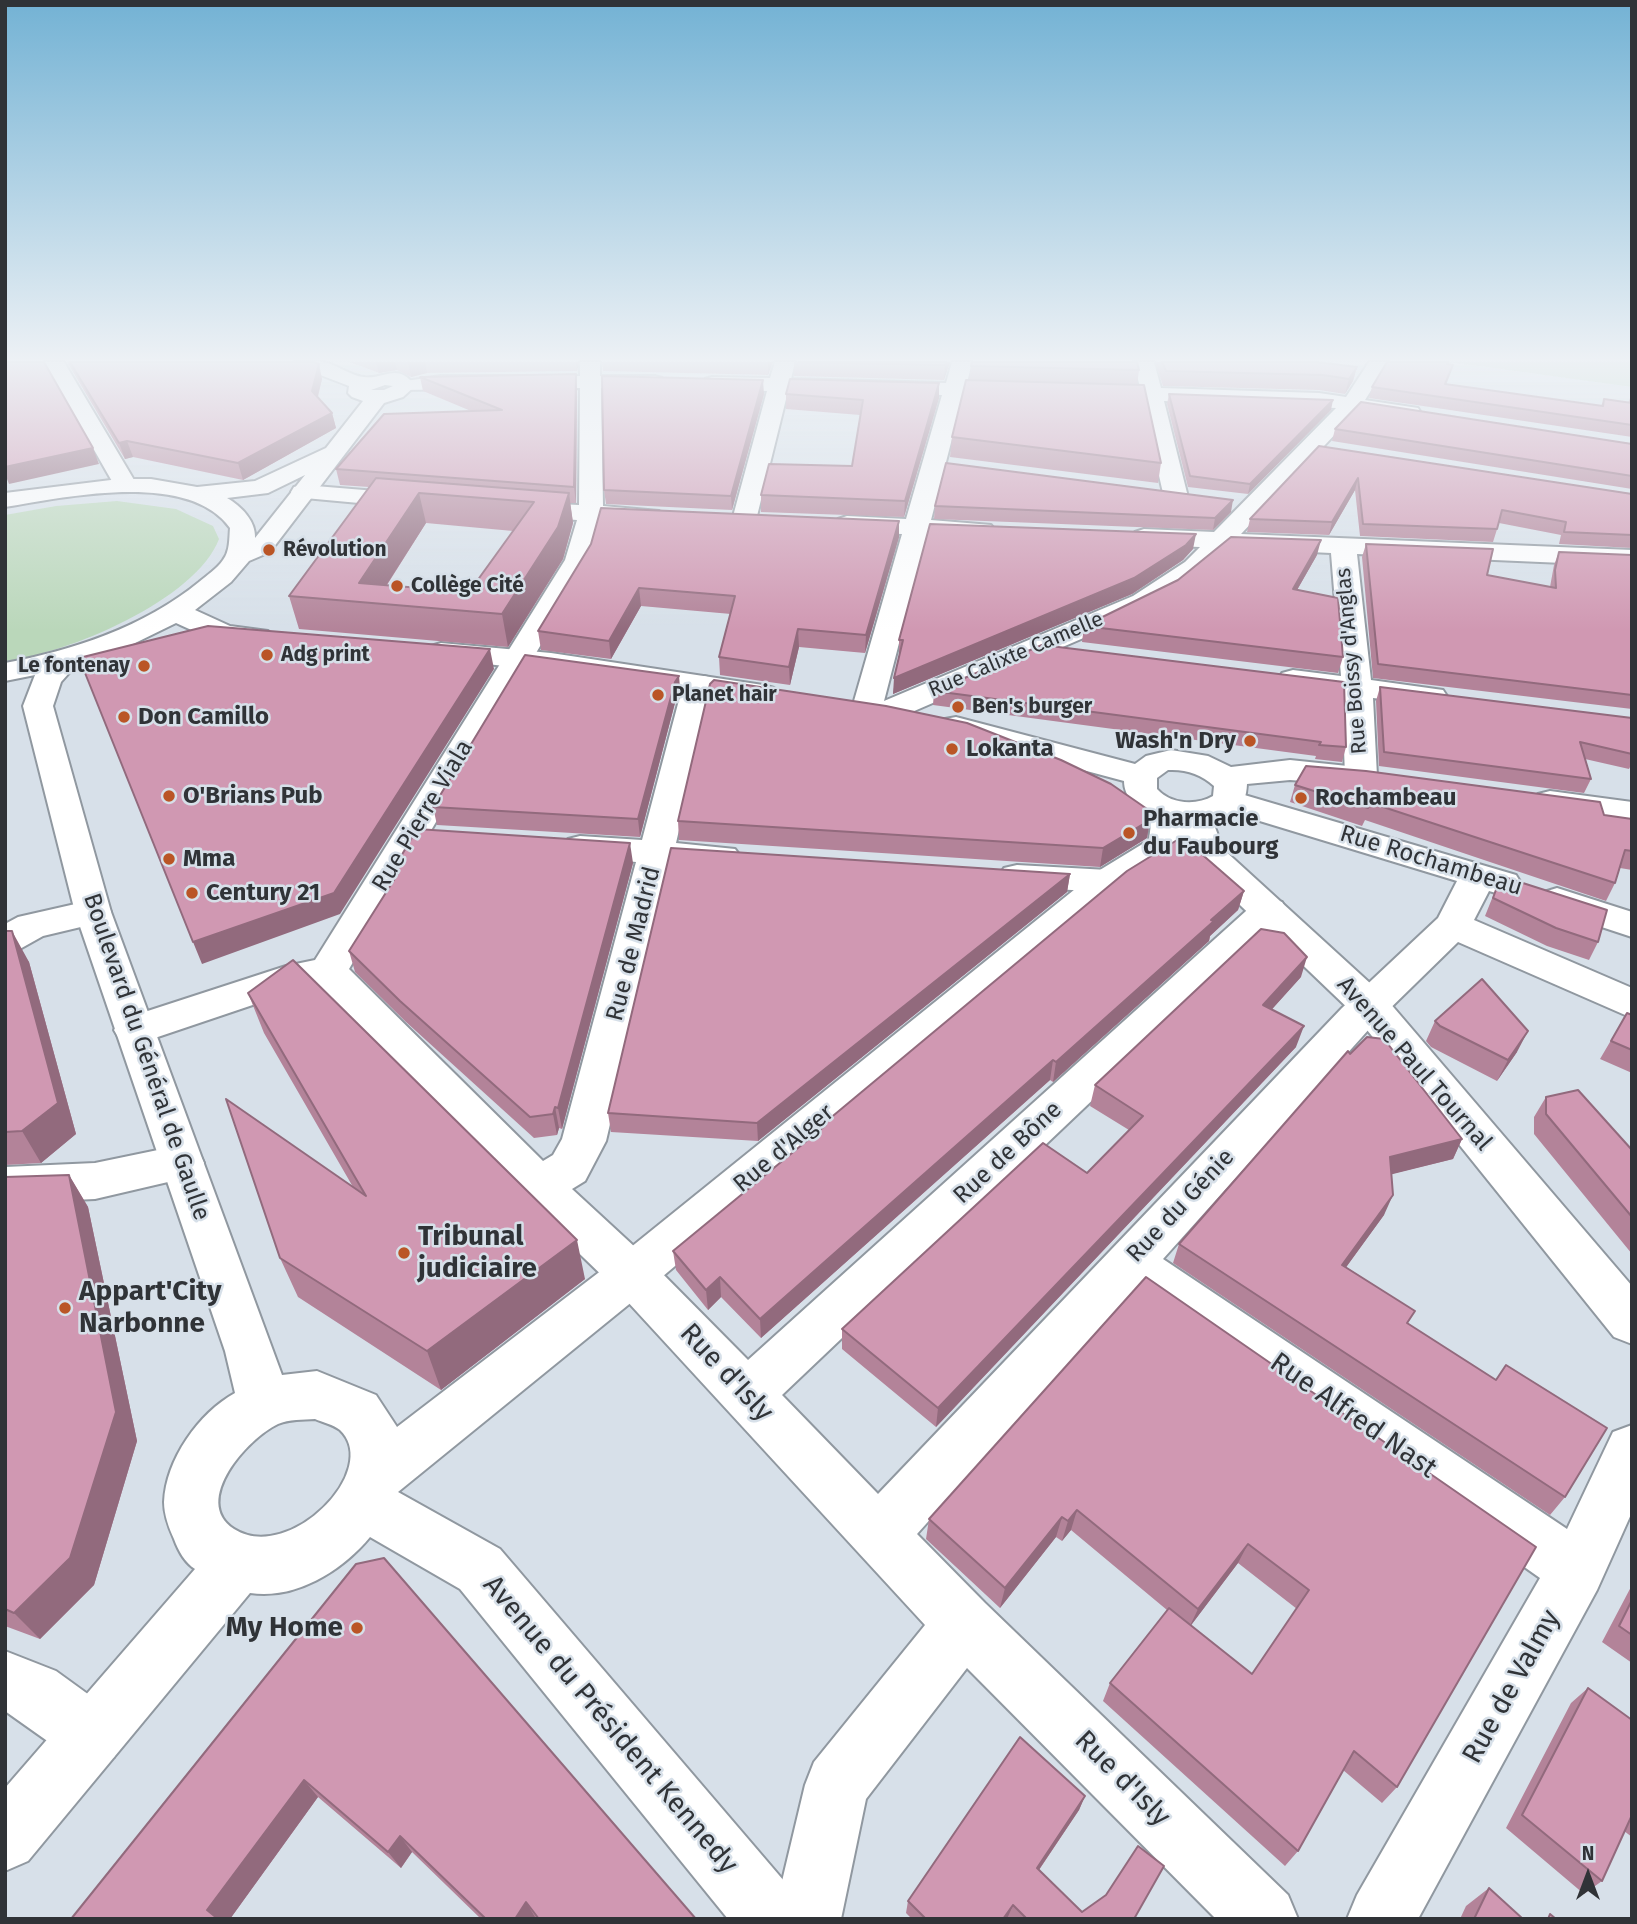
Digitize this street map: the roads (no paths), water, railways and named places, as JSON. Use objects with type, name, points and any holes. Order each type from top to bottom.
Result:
[{"type":"street","points":[[106,452],[125,485]]},
{"type":"street","points":[[197,494],[260,488],[331,452]]},
{"type":"street","points":[[239,556],[261,547],[332,452]]},
{"type":"street","name":"Rue Pierre Viala","points":[[327,974],[578,560],[591,513],[591,452]]},
{"type":"street","points":[[744,520],[761,452]]},
{"type":"street","points":[[936,452],[918,528],[864,708],[975,730],[1140,775]]},
{"type":"street","points":[[1165,452],[1175,493]]},
{"type":"street","name":"Rue Calixte Camelle","points":[[864,708],[1035,647],[1143,602],[1194,568],[1308,452]]},
{"type":"street","points":[[933,464],[960,467]]},
{"type":"street","points":[[5,500],[125,485],[164,488],[197,494],[225,507],[243,528],[239,556],[229,570],[206,591],[176,612],[142,630],[67,657],[5,672]]},
{"type":"street","points":[[1148,489],[1202,497]]},
{"type":"street","points":[[303,492],[440,503]]},
{"type":"street","points":[[1230,501],[1257,505]]},
{"type":"street","points":[[496,508],[675,517]]},
{"type":"street","points":[[716,519],[771,521]]},
{"type":"street","points":[[824,523],[1000,531]]},
{"type":"street","points":[[1125,536],[1632,558]]},
{"type":"street","name":"Rue Boissy d'Anglas","points":[[1204,800],[1290,770],[1375,778],[1357,687],[1343,545]]},
{"type":"street","points":[[176,612],[224,634],[292,640]]},
{"type":"street","points":[[1035,647],[1089,654]]},
{"type":"street","points":[[414,650],[519,659],[787,697]]},
{"type":"street","name":"Boulevard du Général de Gaulle","points":[[67,657],[47,679],[22,698],[134,1030],[250,1351],[264,1404]]},
{"type":"street","points":[[1263,676],[1453,699]]},
{"type":"street","name":"Rue de Madrid","points":[[539,1186],[569,1168],[584,1141],[694,700],[704,685]]},
{"type":"street","points":[[1171,760],[1202,764],[1204,800],[1148,798],[1141,790],[1140,775],[1157,763],[1171,760]]},
{"type":"street","points":[[1524,798],[1632,812]]},
{"type":"street","name":"Rue Rochambeau","points":[[1204,800],[1479,874],[1632,925]]},
{"type":"street","name":"Rue d'Alger","points":[[369,1490],[1108,881],[1166,845],[1204,800]]},
{"type":"street","name":"Avenue Paul Tournal","points":[[1204,800],[1207,854],[1369,1005],[1632,1322]]},
{"type":"street","points":[[410,836],[452,839]]},
{"type":"street","points":[[548,845],[753,859]]},
{"type":"street","points":[[985,874],[1108,881]]},
{"type":"street","name":"Rue du Génie","points":[[878,1535],[1369,1005],[1453,925],[1479,874]]},
{"type":"street","name":"Rue de Bône","points":[[746,1395],[1269,911]]},
{"type":"street","points":[[5,941],[32,926],[93,912]]},
{"type":"street","points":[[1453,925],[1632,1004]]},
{"type":"street","points":[[134,1030],[300,975],[327,974]]},
{"type":"street","name":"Rue d'Isly","points":[[327,974],[340,982],[539,1186],[632,1274],[964,1624],[1264,1919]]},
{"type":"street","points":[[5,1185],[95,1181],[182,1163]]},
{"type":"street","name":"Rue Alfred Nast","points":[[1129,1262],[1577,1570]]},
{"type":"street","points":[[317,1395],[341,1399],[359,1412],[372,1430],[377,1452],[369,1490],[349,1523],[330,1540],[308,1554],[260,1566],[238,1563],[215,1553],[200,1535],[192,1513],[193,1488],[202,1463],[218,1439],[239,1419],[264,1404],[291,1396],[317,1395]]},
{"type":"street","name":"Rue de Valmy","points":[[1381,1919],[1577,1570],[1632,1450]]},
{"type":"street","name":"Avenue du Président Kennedy","points":[[369,1490],[480,1569],[772,1919]]},
{"type":"street","points":[[5,1838],[238,1563]]},
{"type":"street","points":[[807,1919],[837,1785],[964,1624]]},
{"type":"street","points":[[5,1681],[34,1693],[92,1735]]},
{"type":"place","name":"Révolution","points":[[269,550]]},
{"type":"place","name":"Collège Cité","points":[[397,586]]},
{"type":"place","name":"Adg print","points":[[267,655]]},
{"type":"place","name":"Le fontenay","points":[[144,666]]},
{"type":"place","name":"Planet hair","points":[[658,695]]},
{"type":"place","name":"Ben's burger","points":[[958,707]]},
{"type":"place","name":"Don Camillo","points":[[124,717]]},
{"type":"place","name":"Wash'n Dry","points":[[1250,741]]},
{"type":"place","name":"Lokanta","points":[[952,749]]},
{"type":"place","name":"O'Brians Pub","points":[[169,796]]},
{"type":"place","name":"Rochambeau","points":[[1301,798]]},
{"type":"place","name":"Pharmacie du Faubourg","points":[[1129,833]]},
{"type":"place","name":"Mma","points":[[169,859]]},
{"type":"place","name":"Century 21","points":[[192,893]]},
{"type":"place","name":"Tribunal judiciaire","points":[[404,1253]]},
{"type":"place","name":"Appart'City Narbonne","points":[[65,1308]]},
{"type":"place","name":"My Home","points":[[357,1628]]}]
